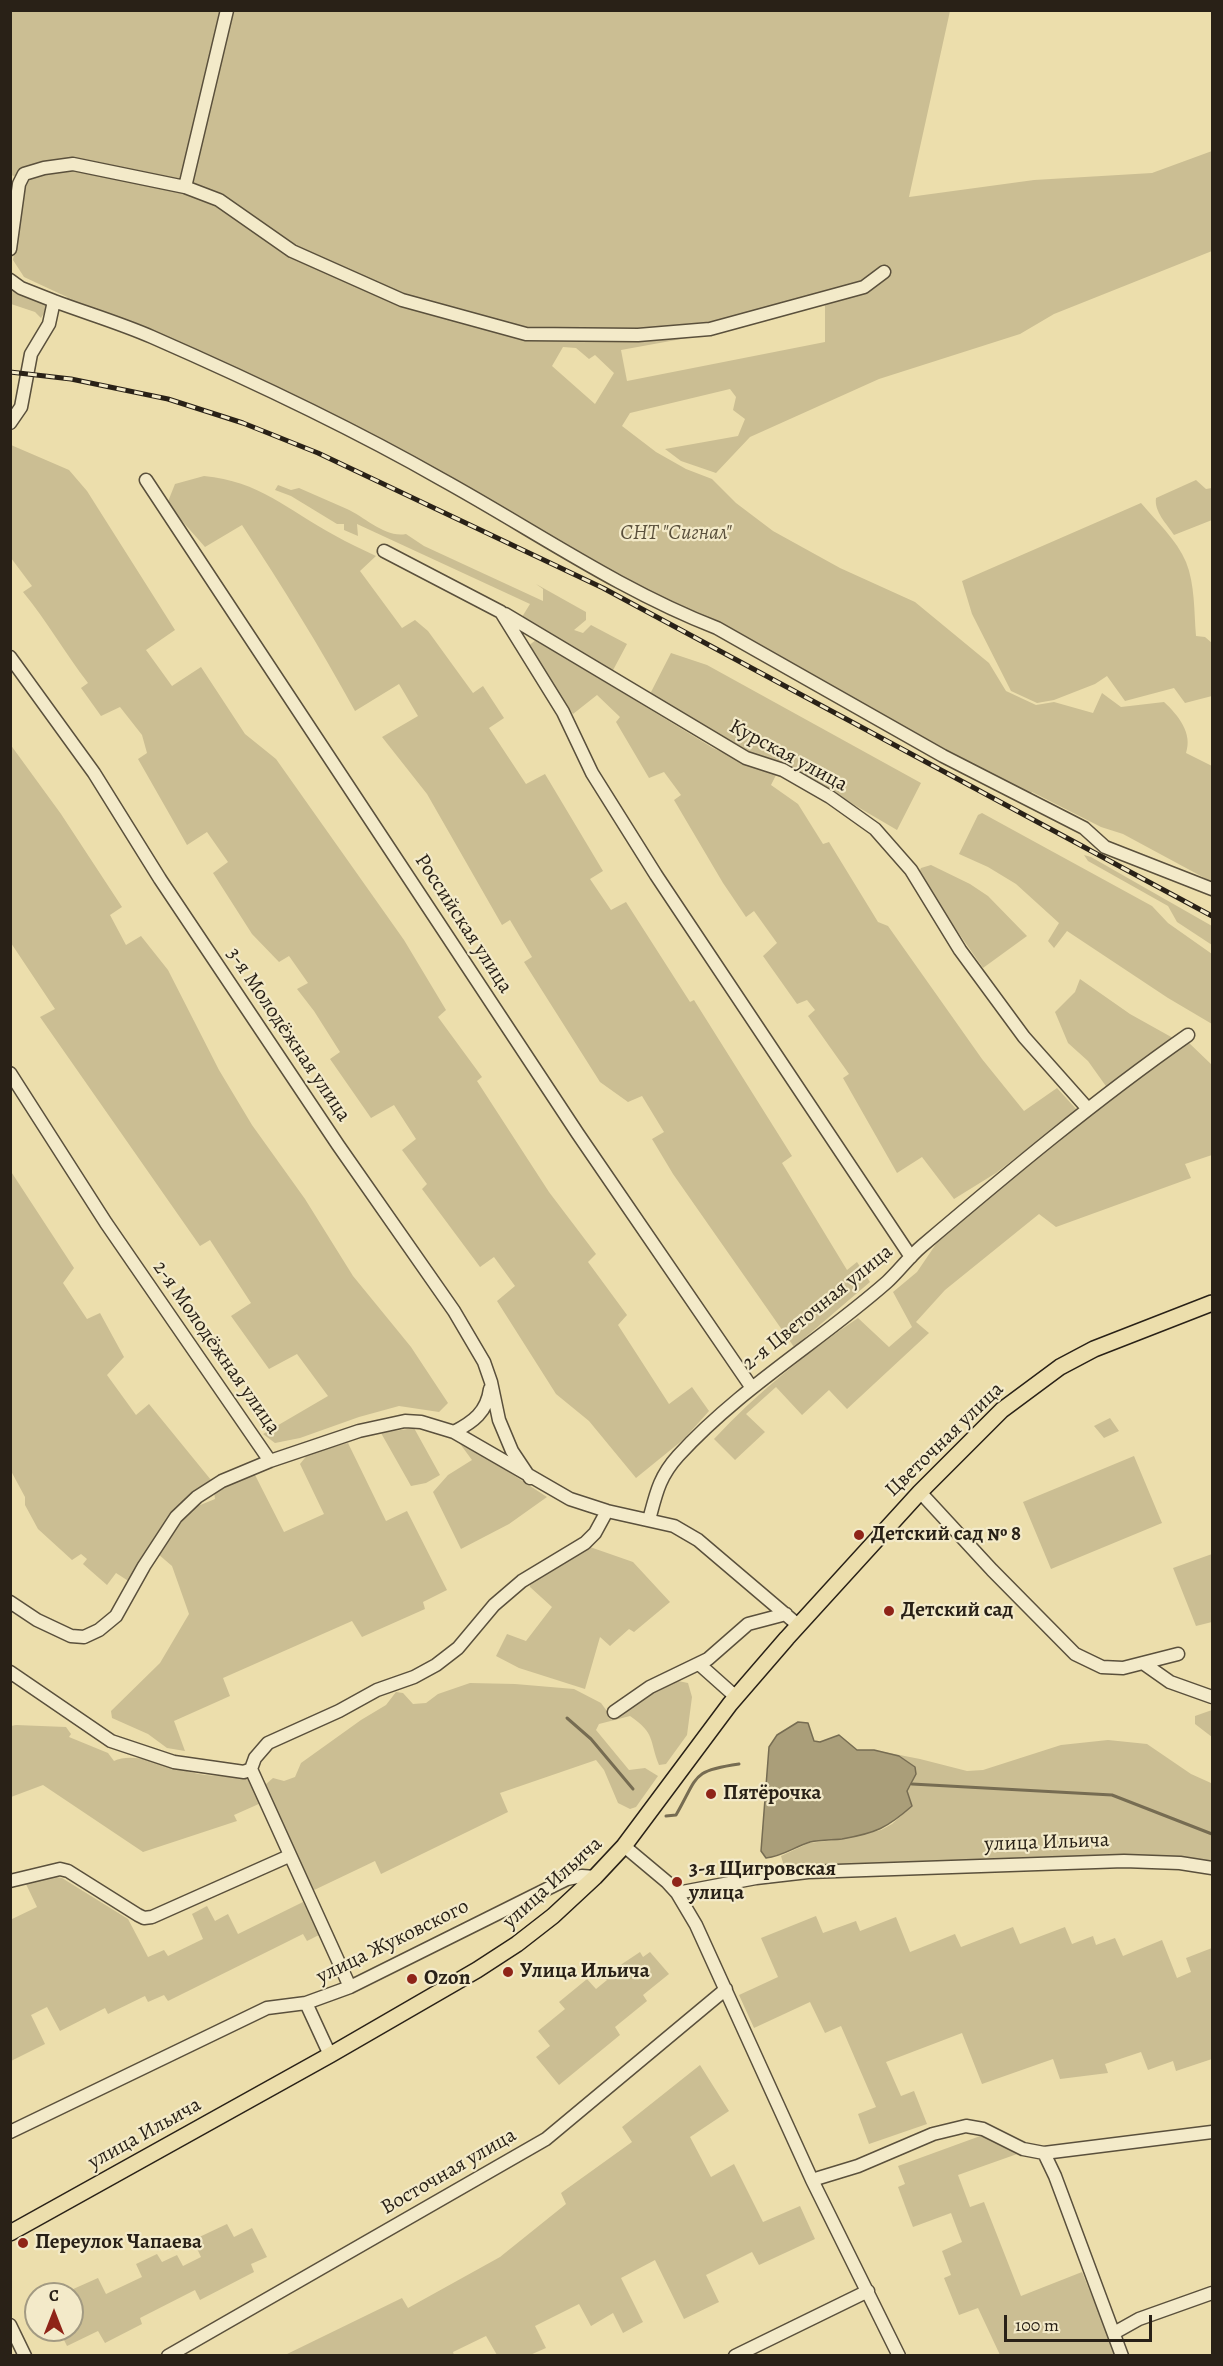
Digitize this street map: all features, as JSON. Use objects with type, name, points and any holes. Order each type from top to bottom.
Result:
[{"type":"main road","name":"Цветочная улица","points":[[624,1846],[736,1697],[798,1625],[920,1492],[1002,1410],[1060,1367],[1094,1348],[1212,1303]]},
{"type":"main road","name":"улица Ильича","points":[[10,2233],[330,2055],[477,1970],[517,1944],[553,1916],[596,1877],[624,1846]]},
{"type":"street","points":[[185,187],[227,10]]},
{"type":"street","points":[[10,249],[15,182],[24,174],[44,168],[73,164],[185,187],[219,200],[292,251],[402,300],[526,334],[638,335],[710,329],[864,286],[884,272]]},
{"type":"street","points":[[10,280],[21,288],[151,337],[336,424],[441,478],[543,539],[670,608],[717,628],[943,756],[1084,828],[1105,847],[1212,889]]},
{"type":"street","points":[[10,423],[21,407],[31,354],[49,324],[54,301]]},
{"type":"street","name":"Российская улица","points":[[146,480],[578,1134],[752,1388]]},
{"type":"street","name":"Курская улица","points":[[384,551],[501,612],[746,758],[783,770],[830,797],[875,829],[911,870],[960,950],[1024,1037],[1088,1109]]},
{"type":"street","points":[[501,612],[562,712],[592,773],[656,875],[911,1257]]},
{"type":"street","name":"3-я Молодёжная улица","points":[[10,657],[94,773],[160,879],[312,1107],[454,1311],[484,1362],[499,1420],[512,1450],[530,1478]]},
{"type":"street","name":"2-я Цветочная улица","points":[[649,1520],[659,1481],[677,1456],[752,1388],[887,1281],[911,1257],[1088,1109],[1188,1035]]},
{"type":"street","name":"2-я Молодёжная улица","points":[[10,1073],[106,1223],[270,1461],[359,1431],[390,1424],[421,1422],[454,1432],[495,1454],[530,1478],[570,1499],[607,1511],[649,1520]]},
{"type":"street","points":[[454,1432],[472,1423],[488,1402],[491,1382]]},
{"type":"street","points":[[10,1602],[37,1620],[71,1636],[84,1637],[99,1630],[116,1616],[144,1566],[176,1517],[197,1497],[222,1481],[270,1461]]},
{"type":"street","points":[[920,1492],[992,1570],[1075,1654],[1102,1668],[1123,1668],[1178,1654]]},
{"type":"street","points":[[350,1987],[251,1769],[255,1758],[268,1743],[339,1711],[377,1690],[414,1677],[436,1665],[458,1648],[494,1605],[522,1581],[585,1543],[595,1533],[607,1511]]},
{"type":"street","points":[[649,1520],[674,1526],[698,1540],[798,1625]]},
{"type":"street","points":[[614,1712],[650,1687],[708,1659],[747,1624],[786,1614]]},
{"type":"street","points":[[1143,1663],[1170,1682],[1212,1697]]},
{"type":"street","points":[[699,1664],[736,1697]]},
{"type":"street","points":[[10,1672],[111,1742],[174,1762],[228,1771],[244,1772],[251,1769]]},
{"type":"street","name":"улица Ильича","points":[[624,1846],[676,1893],[756,1878],[808,1872],[1124,1861],[1180,1863],[1212,1868]]},
{"type":"street","points":[[10,1881],[60,1869],[68,1870],[144,1918],[152,1917],[289,1856]]},
{"type":"street","name":"улица Жуковского","points":[[10,2132],[267,2008],[306,2003],[350,1987],[567,1880],[582,1876],[596,1877]]},
{"type":"street","points":[[676,1893],[696,1925],[812,2180],[899,2355]]},
{"type":"street","name":"Восточная улица","points":[[168,2355],[546,2139],[564,2127],[726,1989]]},
{"type":"street","points":[[306,2003],[330,2055]]},
{"type":"street","points":[[812,2180],[858,2166],[941,2131],[966,2126],[983,2129],[1023,2149],[1044,2153],[1212,2132]]},
{"type":"street","points":[[1044,2153],[1055,2176],[1122,2355]]},
{"type":"street","points":[[735,2355],[868,2291]]},
{"type":"street","points":[[1114,2333],[1139,2319],[1212,2293]]},
{"type":"street","points":[[10,2325],[25,2355]]},
{"type":"green space","name":"СНТ \"Сигнал\"","points":[[11,10],[950,11],[909,197],[1034,180],[1152,173],[1212,151],[1212,251],[1054,314],[1020,334],[879,379],[750,437],[716,473],[681,461],[665,449],[738,436],[745,419],[733,410],[736,397],[730,389],[630,413],[622,426],[656,452],[686,469],[712,479],[736,503],[773,531],[840,568],[915,602],[989,663],[1006,691],[1036,705],[1054,702],[1093,713],[1102,693],[1121,707],[1164,702],[1183,725],[1188,746],[1186,753],[1212,766],[1212,882],[1123,834],[1101,827],[1032,792],[1029,796],[684,613],[404,455],[69,303],[67,297],[24,277],[13,260],[26,180],[11,175]],"holes":[[[825,303],[825,342],[627,381],[621,350],[687,338],[690,330]],[[563,347],[576,348],[589,359],[595,355],[614,373],[595,404],[552,366]]]},
{"type":"green space","points":[[10,288],[49,305],[41,318],[35,312],[11,304]]},
{"type":"green space","points":[[11,445],[69,470],[87,491],[175,630],[146,650],[172,686],[201,667],[245,734],[276,759],[404,940],[446,1010],[438,1017],[482,1077],[477,1081],[549,1192],[596,1254],[588,1262],[627,1315],[618,1325],[669,1404],[692,1387],[709,1411],[684,1439],[636,1478],[589,1421],[556,1394],[497,1301],[515,1286],[494,1257],[480,1267],[422,1189],[427,1184],[402,1150],[416,1139],[394,1105],[371,1118],[330,1059],[340,1052],[297,989],[308,983],[289,956],[279,962],[252,934],[213,873],[228,862],[207,832],[187,845],[138,759],[147,753],[142,735],[120,707],[101,716],[81,688],[88,683],[23,592],[32,586],[11,558]]},
{"type":"green space","points":[[204,476],[223,479],[257,490],[339,538],[376,556],[360,571],[402,628],[415,620],[428,631],[473,693],[483,686],[504,718],[489,728],[526,784],[545,774],[603,871],[590,879],[611,910],[626,902],[690,1002],[694,1000],[792,1156],[782,1163],[847,1270],[857,1262],[870,1282],[794,1347],[673,1174],[652,1139],[664,1132],[642,1096],[628,1102],[600,1082],[524,962],[532,957],[510,920],[502,925],[427,794],[382,737],[418,716],[399,684],[355,711],[300,617],[242,525],[205,547],[167,504],[175,484]]},
{"type":"green space","points":[[1196,480],[1206,489],[1212,488],[1212,520],[1174,535],[1159,513],[1156,498]]},
{"type":"green space","points":[[278,485],[291,490],[299,488],[347,509],[390,533],[406,534],[424,546],[543,601],[543,589],[536,584],[586,612],[586,620],[574,630],[583,633],[591,625],[627,644],[611,674],[526,621],[522,617],[530,604],[357,524],[358,536],[344,530],[344,524],[337,524],[291,496],[275,490]]},
{"type":"green space","points":[[1141,503],[1172,538],[1186,562],[1193,589],[1196,636],[1205,637],[1212,643],[1212,696],[1185,703],[1174,688],[1125,701],[1107,676],[1095,684],[1054,700],[1037,703],[1011,691],[972,614],[962,581]]},
{"type":"green space","points":[[536,640],[713,748],[743,762],[777,773],[771,785],[798,804],[823,844],[829,842],[878,922],[888,926],[982,1059],[1024,1111],[1057,1088],[1077,1110],[996,1173],[954,1199],[922,1157],[897,1173],[843,1078],[849,1074],[808,1016],[815,1010],[807,1000],[797,1004],[763,956],[777,943],[754,911],[746,917],[723,883],[674,800],[681,795],[664,772],[649,778],[616,722],[620,717],[597,695],[573,714],[528,646]]},
{"type":"green space","points":[[671,653],[707,665],[921,783],[897,830],[781,762],[764,760],[650,694]]},
{"type":"green space","points":[[10,744],[61,814],[122,907],[110,915],[126,945],[141,936],[168,970],[219,1070],[252,1125],[305,1199],[353,1276],[411,1347],[448,1403],[439,1412],[399,1406],[359,1417],[300,1438],[275,1443],[263,1434],[328,1396],[297,1354],[269,1369],[231,1316],[251,1303],[210,1240],[200,1246],[40,1017],[55,1009],[11,943]]},
{"type":"green space","points":[[982,813],[1152,906],[1168,923],[1212,954],[1212,1024],[1168,998],[1067,931],[1054,948],[1048,941],[1059,923],[1016,884],[988,867],[959,854],[978,815]]},
{"type":"green space","points":[[1084,855],[1212,926],[1212,945],[1177,922],[1168,906],[1088,861]]},
{"type":"green space","points":[[931,865],[970,884],[988,896],[1027,936],[983,968],[918,875],[921,868]]},
{"type":"green space","points":[[1080,979],[1130,1014],[1173,1038],[1108,1089],[1088,1061],[1068,1043],[1055,1012],[1075,992]]},
{"type":"green space","points":[[1187,1041],[1212,1065],[1212,1155],[1185,1164],[1191,1178],[1056,1227],[1039,1214],[945,1290],[916,1322],[929,1333],[847,1409],[829,1390],[802,1415],[776,1387],[746,1414],[765,1432],[735,1460],[714,1439],[783,1374],[858,1318],[889,1347],[912,1327],[893,1292],[917,1272],[936,1244],[1109,1100]]},
{"type":"green space","points":[[10,1170],[74,1268],[63,1283],[87,1319],[100,1313],[124,1357],[107,1375],[136,1415],[149,1404],[211,1480],[163,1525],[130,1582],[116,1573],[107,1585],[83,1564],[87,1559],[81,1554],[72,1560],[38,1529],[11,1471]]},
{"type":"green space","points":[[1110,1418],[1119,1431],[1104,1438],[1094,1426]]},
{"type":"green space","points":[[414,1428],[440,1475],[426,1483],[411,1486],[381,1433]]},
{"type":"green space","points":[[455,1437],[547,1497],[509,1524],[461,1549],[433,1492],[448,1475],[472,1460]]},
{"type":"green space","points":[[348,1443],[386,1521],[407,1511],[447,1590],[423,1602],[425,1609],[362,1637],[352,1621],[223,1678],[230,1696],[174,1721],[185,1751],[167,1748],[148,1734],[112,1718],[111,1711],[160,1663],[189,1614],[172,1566],[158,1554],[188,1510],[215,1499],[214,1491],[254,1473],[284,1532],[324,1514],[300,1464],[308,1454]]},
{"type":"green space","points":[[1134,1456],[1162,1523],[1051,1569],[1023,1502]]},
{"type":"green space","points":[[590,1547],[633,1562],[670,1602],[634,1632],[629,1629],[610,1646],[600,1637],[585,1689],[519,1668],[496,1656],[507,1634],[526,1641],[552,1607],[530,1587],[530,1581]]},
{"type":"green space","points":[[1212,1554],[1212,1622],[1196,1626],[1173,1568]]},
{"type":"green space","points":[[673,1680],[688,1683],[692,1697],[687,1735],[666,1764],[659,1765],[648,1733],[630,1716],[599,1724],[596,1730],[629,1770],[645,1768],[658,1776],[636,1807],[630,1809],[618,1803],[604,1770],[596,1760],[500,1793],[508,1812],[381,1874],[375,1861],[310,1892],[265,1785],[273,1778],[284,1781],[295,1777],[301,1763],[386,1705],[396,1692],[403,1693],[413,1704],[426,1703],[438,1694],[470,1683],[574,1689],[601,1703],[609,1714],[623,1712]]},
{"type":"green space","points":[[1212,1710],[1212,1737],[1195,1724],[1195,1716]]},
{"type":"green space","points":[[11,1726],[66,1727],[71,1734],[69,1737],[108,1753],[114,1761],[123,1758],[144,1759],[199,1774],[250,1778],[261,1803],[234,1815],[237,1821],[143,1852],[43,1785],[11,1797]]},
{"type":"green space","points":[[1108,1740],[1147,1744],[1191,1774],[1211,1783],[1212,1865],[1125,1856],[784,1866],[781,1856],[809,1843],[843,1839],[881,1830],[892,1824],[912,1806],[907,1791],[912,1784],[915,1767],[899,1756],[874,1750],[967,1771],[983,1770],[1061,1745]]},
{"type":"green space","points":[[51,1876],[62,1878],[128,1919],[148,1957],[164,1950],[168,1956],[203,1939],[192,1914],[207,1906],[215,1921],[228,1914],[238,1934],[303,1902],[319,1935],[307,1941],[303,1934],[168,2001],[164,1995],[148,2002],[145,1996],[108,2014],[105,2008],[60,2031],[47,2007],[31,2015],[45,2044],[11,2061],[10,1920],[37,1907],[25,1882]]},
{"type":"green space","points":[[816,1916],[823,1933],[856,1921],[860,1931],[896,1917],[910,1952],[955,1934],[961,1947],[1013,1927],[1020,1944],[1065,1927],[1072,1944],[1093,1936],[1096,1945],[1115,1938],[1123,1956],[1162,1940],[1177,1978],[1191,1972],[1186,1958],[1212,1948],[1212,2059],[1176,2071],[1173,2061],[1148,2070],[1141,2052],[1105,2064],[1108,2073],[1060,2079],[1053,2059],[982,2084],[962,2033],[886,2062],[901,2096],[914,2091],[927,2124],[869,2144],[858,2114],[876,2107],[841,2026],[825,2033],[810,2002],[754,2028],[739,1995],[778,1977],[761,1938]]},
{"type":"green space","points":[[640,1952],[643,1957],[650,1952],[669,1974],[643,1995],[647,2001],[615,2027],[620,2035],[559,2085],[536,2057],[550,2046],[538,2031],[565,2009],[559,2002],[587,1979],[596,1989],[607,1980],[604,1976]]},
{"type":"green space","points":[[700,2065],[729,2111],[690,2137],[711,2177],[734,2164],[763,2222],[800,2206],[815,2239],[759,2265],[752,2252],[706,2275],[719,2302],[684,2319],[655,2260],[621,2278],[643,2322],[623,2333],[613,2313],[591,2326],[579,2304],[535,2326],[546,2348],[530,2355],[497,2355],[486,2336],[453,2352],[454,2355],[285,2355],[402,2298],[408,2308],[500,2257],[566,2204],[561,2193],[632,2142],[622,2127]]},
{"type":"green space","points":[[983,2135],[1020,2153],[958,2175],[970,2207],[984,2202],[1021,2296],[1082,2272],[1116,2355],[1000,2355],[978,2308],[959,2315],[944,2278],[951,2275],[942,2251],[962,2242],[951,2213],[913,2227],[898,2187],[905,2184],[898,2166]]},
{"type":"green space","points":[[227,2224],[234,2237],[252,2228],[267,2257],[251,2264],[254,2272],[200,2300],[195,2290],[140,2318],[142,2324],[105,2343],[98,2331],[84,2338],[84,2284],[98,2278],[106,2294],[142,2277],[136,2264],[157,2254],[162,2262],[177,2255],[183,2266],[201,2257],[193,2240]]},
{"type":"shaded area","points":[[798,1722],[808,1723],[814,1741],[820,1742],[839,1735],[857,1750],[874,1750],[899,1756],[915,1767],[916,1774],[907,1791],[912,1806],[888,1825],[872,1832],[842,1839],[810,1842],[766,1858],[761,1851],[769,1747],[777,1735]]},
{"type":"waterway","points":[[567,1718],[591,1739],[633,1789]]},
{"type":"waterway","points":[[666,1816],[676,1815],[698,1777],[712,1769],[739,1764]]},
{"type":"waterway","points":[[912,1784],[1112,1795],[1212,1834]]},
{"type":"railway","points":[[10,372],[71,379],[168,399],[243,423],[318,453],[603,588],[1212,916]]},
{"type":"place","name":"Детский сад № 8","points":[[859,1535]]},
{"type":"place","name":"Детский сад","points":[[889,1611]]},
{"type":"place","name":"Пятёрочка","points":[[711,1794]]},
{"type":"place","name":"3-я Щигровская улица","points":[[677,1882]]},
{"type":"place","name":"Улица Ильича","points":[[508,1972]]},
{"type":"place","name":"Ozon","points":[[412,1979]]},
{"type":"place","name":"Переулок Чапаева","points":[[23,2243]]}]
